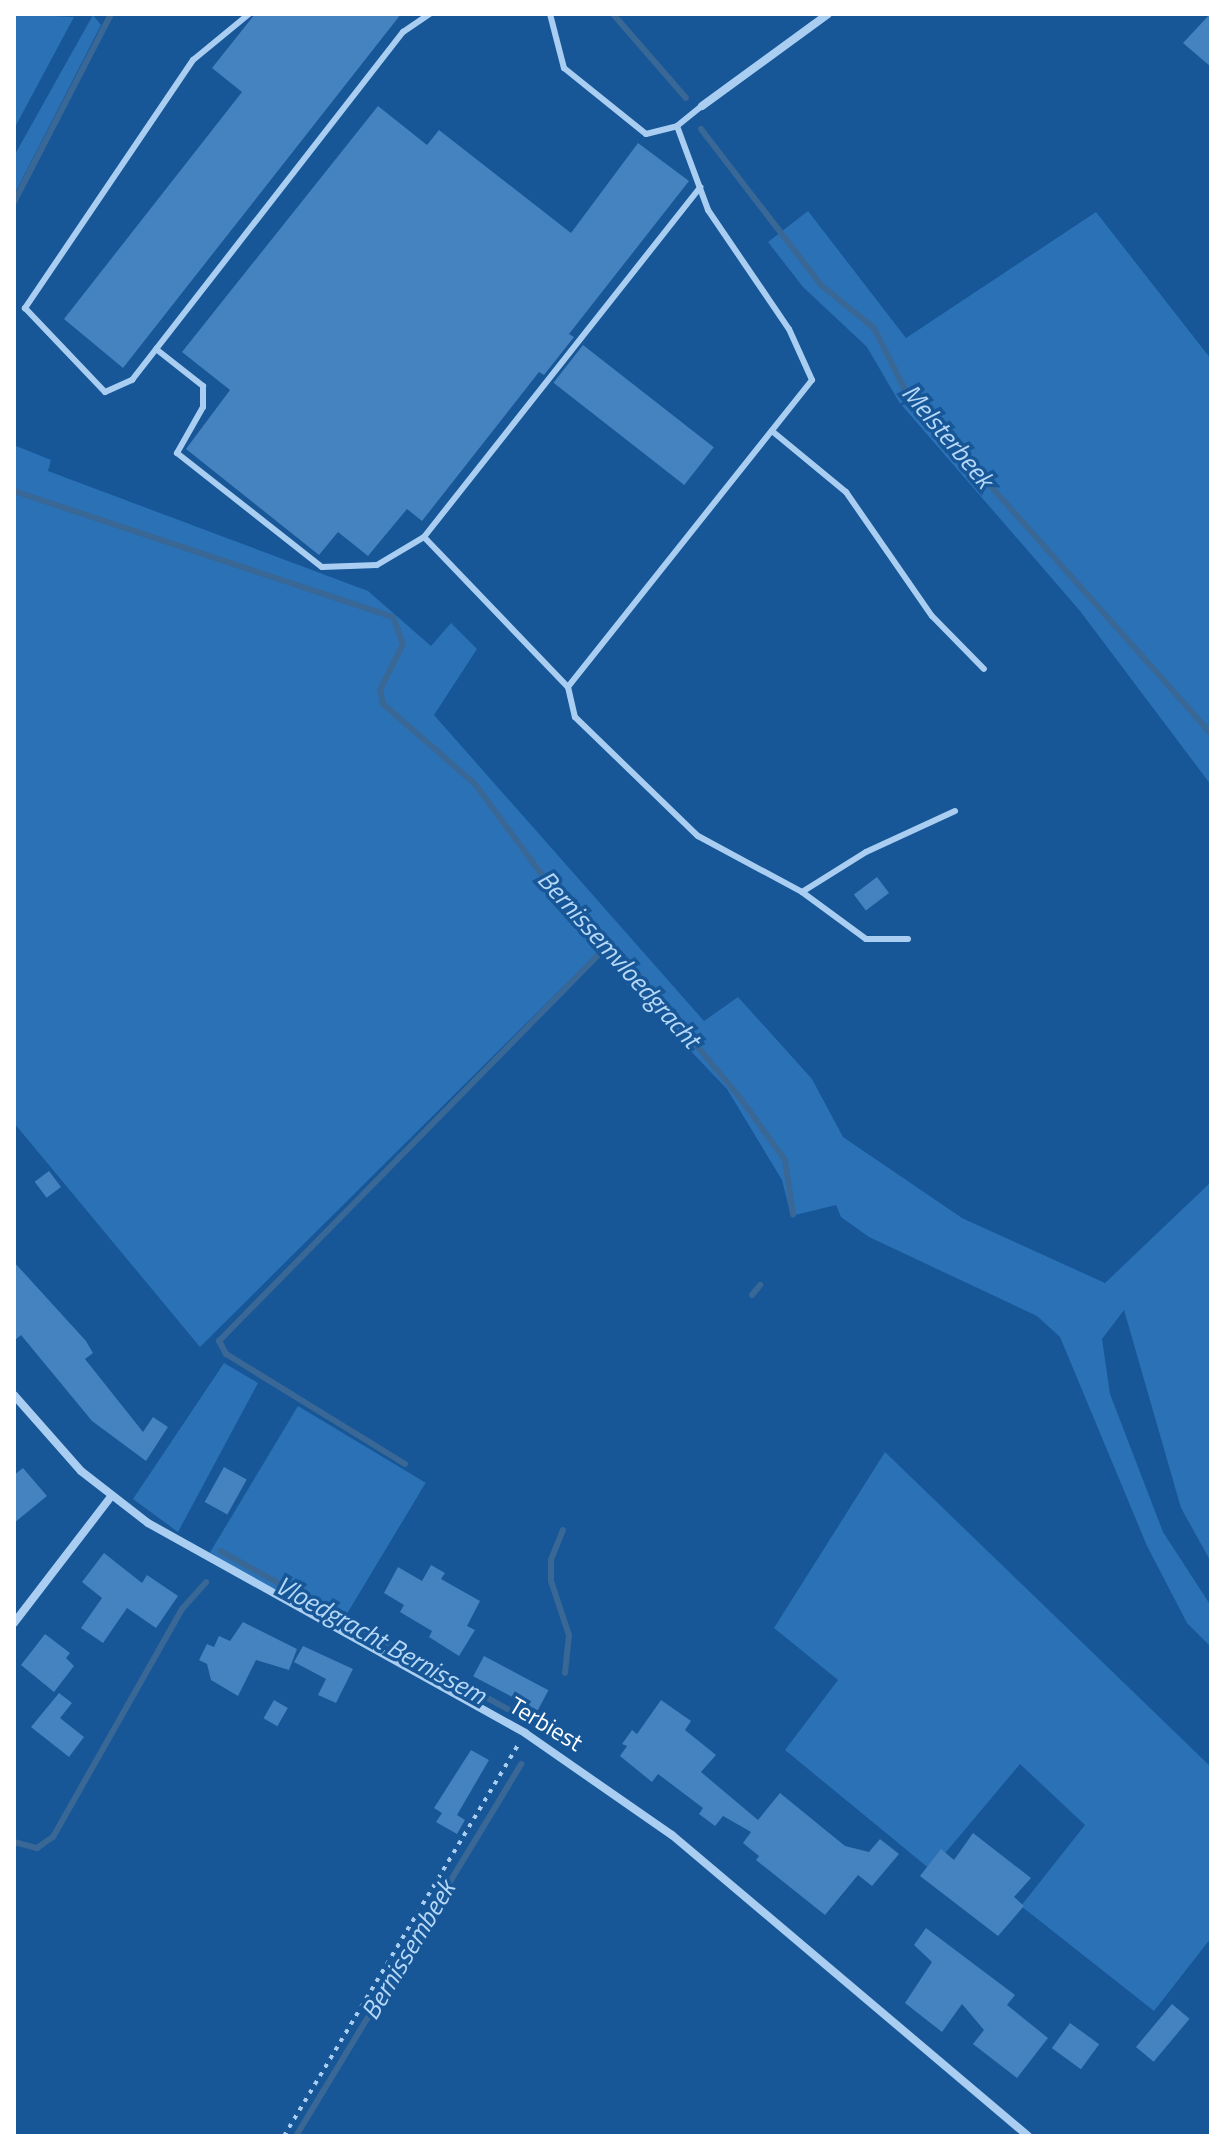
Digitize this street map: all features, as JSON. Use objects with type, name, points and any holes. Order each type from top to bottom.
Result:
[{"type":"street","points":[[702,106],[828,14]]},
{"type":"street","name":"Terbiest","points":[[14,1395],[110,1498],[158,1530],[525,1733],[672,1835],[1028,2136]]},
{"type":"street","points":[[14,1623],[110,1498]]},
{"type":"lane","points":[[249,14],[193,60],[25,308],[105,392],[132,380],[403,32],[430,14]]},
{"type":"lane","points":[[550,14],[564,68],[646,134],[677,126],[702,106]]},
{"type":"lane","points":[[568,687],[812,380],[789,329],[708,210],[677,126]]},
{"type":"lane","points":[[156,349],[203,386],[203,407],[177,453],[322,567],[377,565],[424,537],[700,187]]},
{"type":"lane","points":[[772,431],[846,492],[932,616],[984,669]]},
{"type":"lane","points":[[424,537],[568,687],[575,717],[698,836],[802,892],[866,939],[908,939]]},
{"type":"lane","points":[[802,892],[866,852],[955,811]]},
{"type":"path","points":[[284,2136],[525,1733]]},
{"type":"shaded area","points":[[14,14],[74,17],[14,129]]},
{"type":"shaded area","points":[[93,15],[101,25],[14,195],[14,156]]},
{"type":"shaded area","points":[[808,211],[906,338],[1096,212],[1211,359],[1211,785],[1080,611],[899,402],[867,347],[803,287],[768,242]]},
{"type":"shaded area","points":[[14,445],[51,460],[48,471],[368,591],[431,646],[451,623],[477,649],[434,715],[704,1021],[738,997],[812,1079],[843,1137],[962,1218],[1105,1283],[1211,1182],[1211,1562],[1181,1508],[1124,1310],[1102,1339],[1110,1394],[1163,1532],[1211,1606],[1211,1647],[1187,1623],[1147,1546],[1060,1337],[1037,1316],[869,1237],[841,1217],[836,1205],[791,1216],[782,1180],[727,1089],[597,953],[200,1347],[14,1123]]},
{"type":"shaded area","points":[[224,1363],[258,1383],[178,1532],[133,1499]]},
{"type":"shaded area","points":[[298,1406],[426,1483],[338,1629],[210,1553]]},
{"type":"shaded area","points":[[885,1452],[1211,1767],[1211,1938],[1154,2011],[1021,1906],[1085,1825],[1020,1764],[931,1870],[785,1750],[838,1680],[774,1628]]},
{"type":"building","points":[[255,14],[401,14],[123,368],[64,319],[242,92],[212,68]]},
{"type":"building","points":[[1211,14],[1211,67],[1183,43]]},
{"type":"building","points":[[378,106],[427,145],[439,130],[571,233],[638,143],[689,181],[569,334],[574,337],[544,375],[539,372],[422,521],[407,509],[368,556],[338,532],[319,555],[186,449],[230,390],[182,352]]},
{"type":"building","points":[[583,345],[714,447],[684,485],[553,383]]},
{"type":"building","points":[[877,877],[889,893],[866,910],[854,894]]},
{"type":"building","points":[[49,1171],[61,1187],[47,1198],[35,1182]]},
{"type":"building","points":[[14,1262],[86,1341],[93,1353],[85,1359],[143,1432],[153,1417],[168,1427],[146,1461],[92,1421],[21,1335],[14,1341]]},
{"type":"building","points":[[224,1467],[247,1480],[227,1515],[205,1502]]},
{"type":"building","points":[[23,1468],[47,1496],[14,1523],[14,1475]]},
{"type":"building","points":[[104,1553],[142,1583],[147,1575],[178,1596],[156,1628],[127,1608],[103,1643],[81,1628],[102,1598],[82,1582]]},
{"type":"building","points":[[431,1565],[445,1573],[441,1579],[480,1601],[467,1626],[475,1630],[459,1656],[429,1637],[432,1631],[400,1612],[404,1605],[384,1593],[398,1567],[422,1581]]},
{"type":"building","points":[[243,1622],[297,1649],[289,1670],[256,1660],[238,1696],[211,1680],[207,1664],[199,1660],[207,1644],[214,1647],[219,1636],[230,1641]]},
{"type":"building","points":[[45,1634],[70,1653],[66,1658],[74,1666],[54,1692],[21,1665]]},
{"type":"building","points":[[303,1646],[353,1669],[336,1703],[318,1695],[326,1679],[294,1662]]},
{"type":"building","points":[[484,1656],[548,1690],[538,1711],[473,1676]]},
{"type":"building","points":[[59,1693],[72,1703],[60,1718],[84,1737],[69,1757],[31,1727]]},
{"type":"building","points":[[274,1700],[288,1708],[277,1726],[264,1718]]},
{"type":"building","points":[[661,1700],[691,1721],[685,1730],[716,1755],[701,1772],[758,1820],[780,1793],[845,1846],[869,1852],[880,1839],[899,1854],[872,1886],[858,1875],[825,1915],[756,1860],[759,1856],[743,1843],[751,1832],[723,1816],[715,1826],[699,1814],[703,1808],[658,1774],[652,1782],[620,1756],[627,1746],[622,1744],[632,1730],[637,1734]]},
{"type":"building","points":[[471,1750],[489,1760],[457,1815],[465,1820],[457,1834],[436,1822],[442,1813],[434,1808]]},
{"type":"building","points":[[973,1833],[1031,1878],[1014,1897],[1024,1906],[998,1936],[920,1876],[941,1849],[954,1860]]},
{"type":"building","points":[[926,1928],[1015,1995],[1007,2005],[1048,2038],[1017,2078],[973,2044],[984,2030],[962,2004],[942,2032],[905,2003],[932,1962],[914,1945]]},
{"type":"building","points":[[1172,2004],[1190,2019],[1154,2062],[1136,2047]]},
{"type":"building","points":[[1070,2023],[1099,2044],[1081,2069],[1052,2048]]},
{"type":"waterway","name":"Bernissemvloedgracht","points":[[14,202],[111,14]]},
{"type":"waterway","name":"Melsterbeek","points":[[613,14],[686,98]]},
{"type":"waterway","name":"Melsterbeek","points":[[701,129],[821,285],[874,328],[905,390],[1211,734]]},
{"type":"waterway","name":"Bernissemvloedgracht","points":[[14,491],[393,617],[403,644],[380,690],[383,704],[475,784],[571,914],[629,964],[741,1099],[785,1160],[793,1214]]},
{"type":"waterway","points":[[405,1464],[226,1354],[219,1341],[608,945]]},
{"type":"waterway","name":"Bernissemvloedgracht","points":[[752,1295],[760,1285]]},
{"type":"waterway","name":"Bernissemvloedgracht","points":[[563,1530],[551,1560],[551,1581],[569,1635],[565,1673]]},
{"type":"waterway","name":"Vloedgracht Bernissem","points":[[220,1551],[542,1728]]},
{"type":"waterway","name":"Vloedgracht Bernissem","points":[[14,1842],[37,1848],[53,1837],[182,1609],[206,1582]]},
{"type":"waterway","name":"Bernissembeek","points":[[296,2136],[521,1764]]}]
